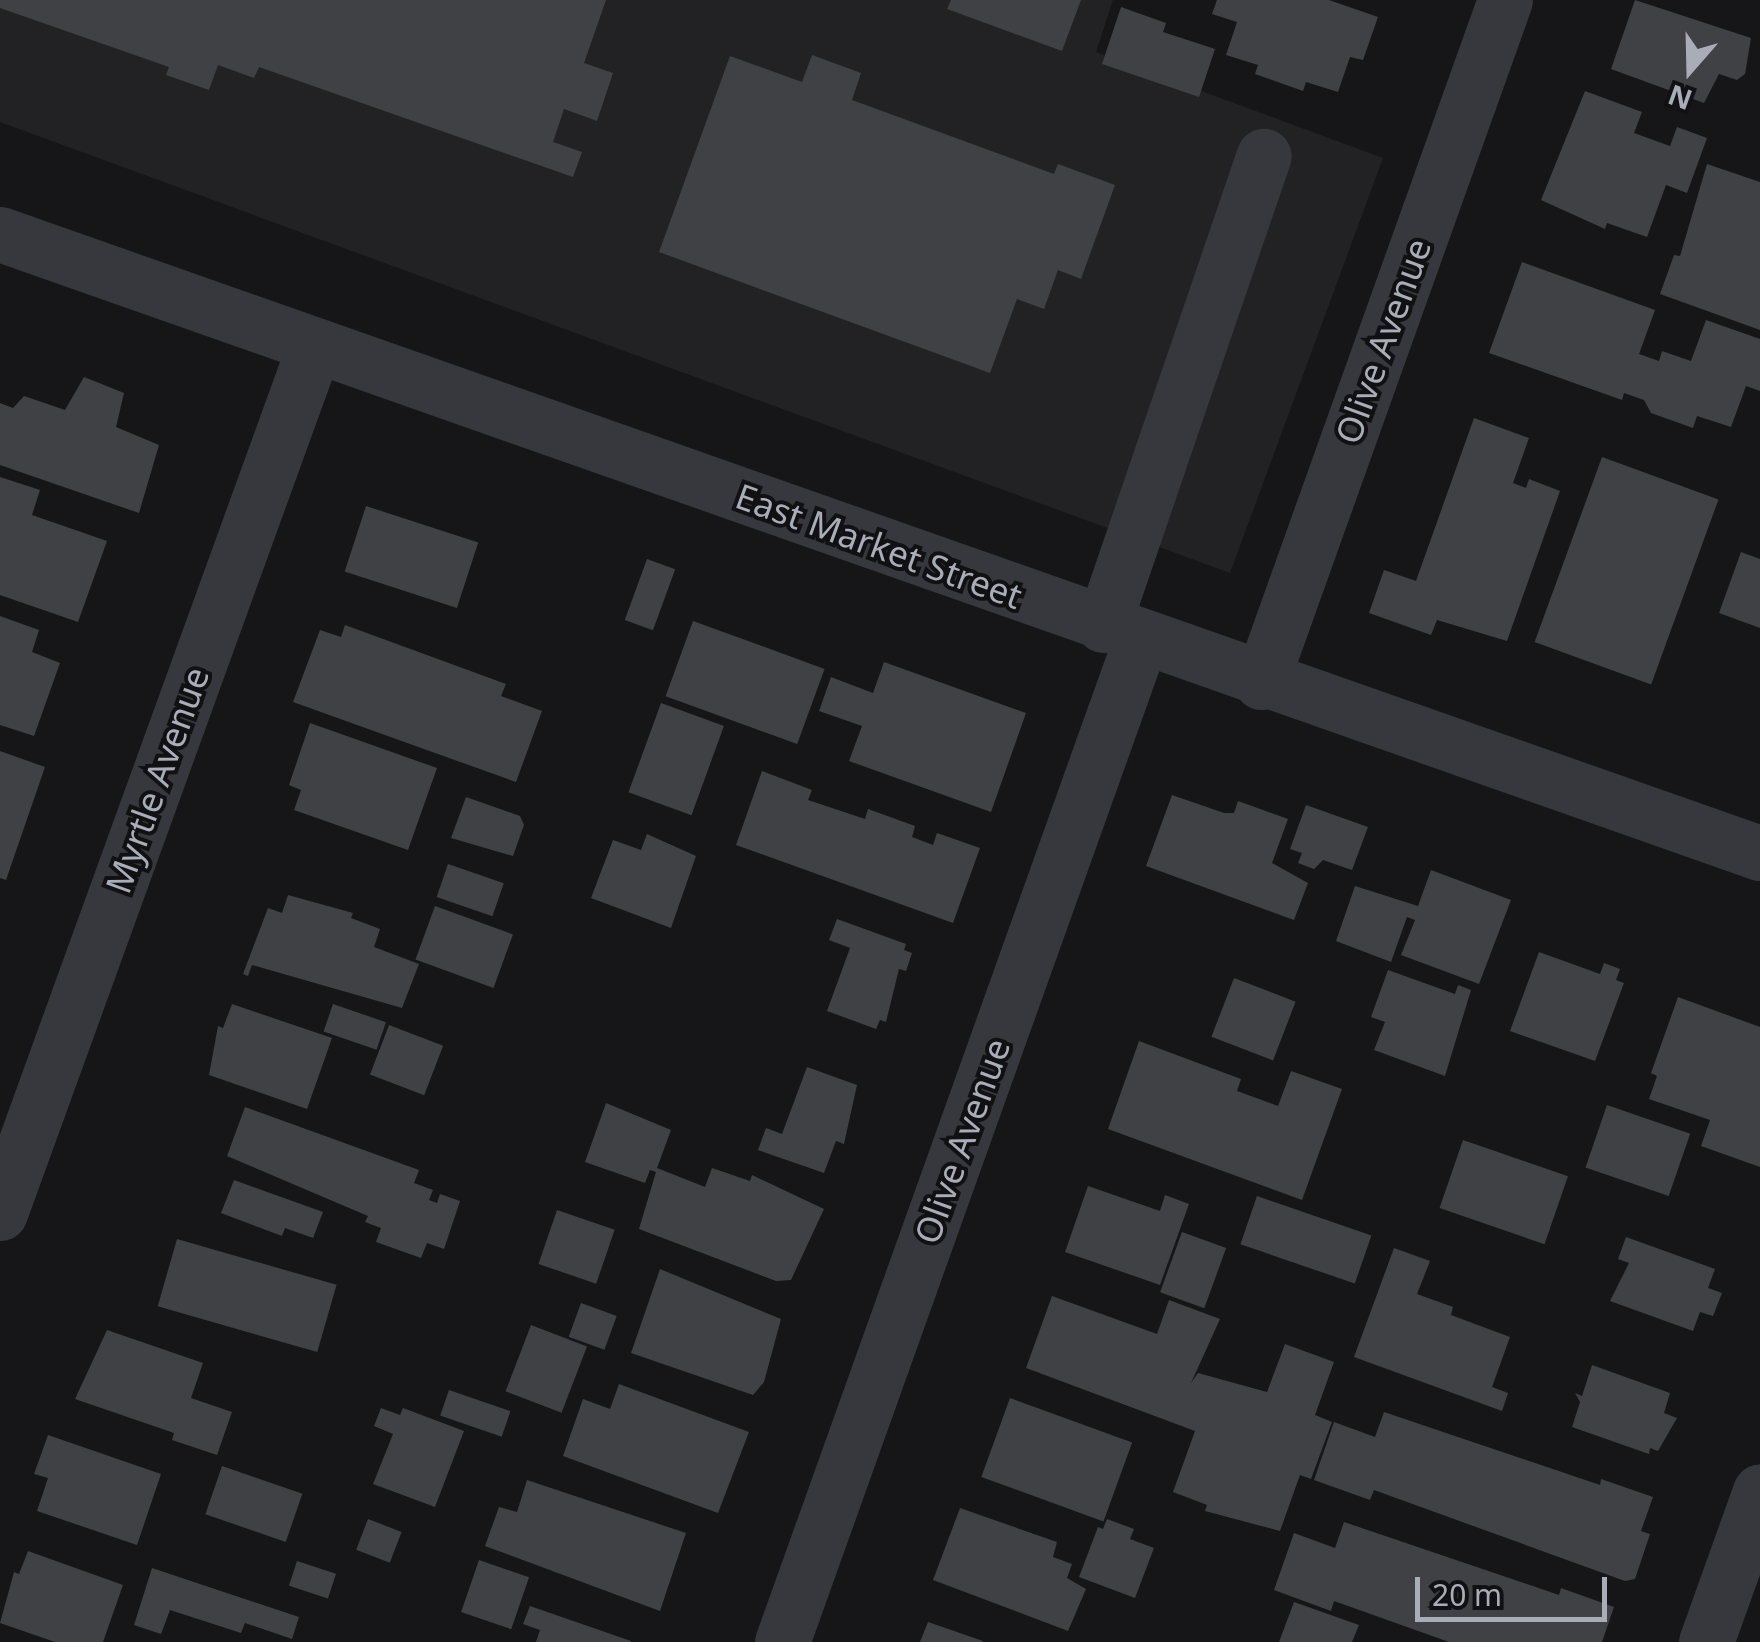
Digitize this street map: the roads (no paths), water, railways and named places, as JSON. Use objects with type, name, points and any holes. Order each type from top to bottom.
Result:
[{"type":"street","name":"Olive Avenue","points":[[1261,682],[1505,0]]},
{"type":"street","name":"Olive Avenue","points":[[782,1642],[1122,632],[1264,156]]},
{"type":"street","name":"East Market Street","points":[[0,234],[1261,682],[1760,852]]},
{"type":"street","name":"Myrtle Avenue","points":[[0,1213],[314,347]]},
{"type":"street","points":[[1706,1642],[1760,1491]]}]
